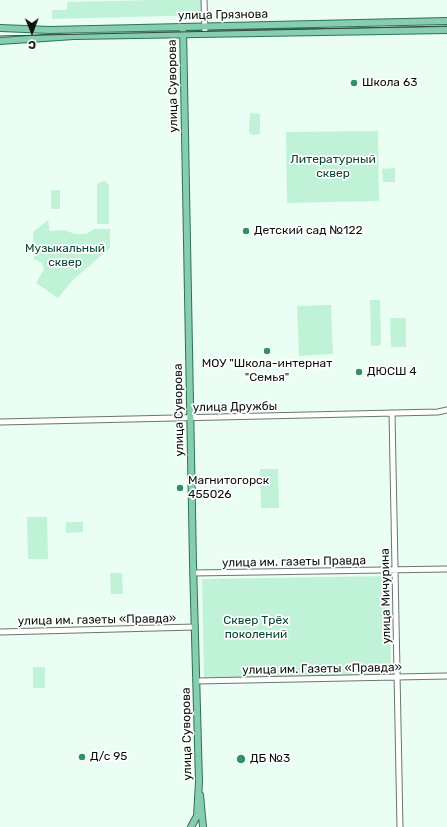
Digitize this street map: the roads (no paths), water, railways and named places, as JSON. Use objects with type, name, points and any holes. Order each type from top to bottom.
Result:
[{"type":"main road","name":"улица Грязнова","points":[[0,28],[50,30],[447,21]]},
{"type":"main road","points":[[0,25],[9,28]]},
{"type":"main road","name":"улица Суворова","points":[[183,27],[193,574],[199,793],[196,820],[191,827]]},
{"type":"main road","name":"улица Грязнова","points":[[0,42],[7,40],[74,36],[447,30]]},
{"type":"main road","name":"улица Суворова","points":[[199,793],[202,803],[203,827]]},
{"type":"main road","name":"улица Суворова","points":[[198,827],[202,819]]},
{"type":"street","points":[[204,0],[204,34]]},
{"type":"street","name":"улица Дружбы","points":[[0,422],[438,412],[447,410]]},
{"type":"street","name":"улица Мичурина","points":[[392,412],[400,827]]},
{"type":"street","points":[[395,569],[447,569]]},
{"type":"street","name":"улица им. газеты Правда","points":[[193,574],[395,569]]},
{"type":"street","name":"улица им. газеты «Правда»","points":[[0,632],[195,627]]},
{"type":"street","name":"улица им. Газеты «Правда»","points":[[196,681],[447,676]]},
{"type":"tram line","points":[[0,36],[447,26]]},
{"type":"place","name":"Школа 63","points":[[354,83]]},
{"type":"place","name":"Детский сад №122","points":[[246,231]]},
{"type":"place","name":"МОУ \"Школа-интернат \"Семья\"","points":[[267,351]]},
{"type":"place","name":"ДЮСШ 4","points":[[359,372]]},
{"type":"place","name":"Магнитогорск 455026","points":[[180,488]]},
{"type":"place","name":"Д/с 95","points":[[82,757]]},
{"type":"place","name":"ДБ №3","points":[[241,759]]},
{"type":"park label","name":"Литературный сквер","points":[[333,167]]},
{"type":"park label","name":"Музыкальный сквер","points":[[65,256]]},
{"type":"park label","name":"Сквер Трёх поколений","points":[[256,628]]}]
